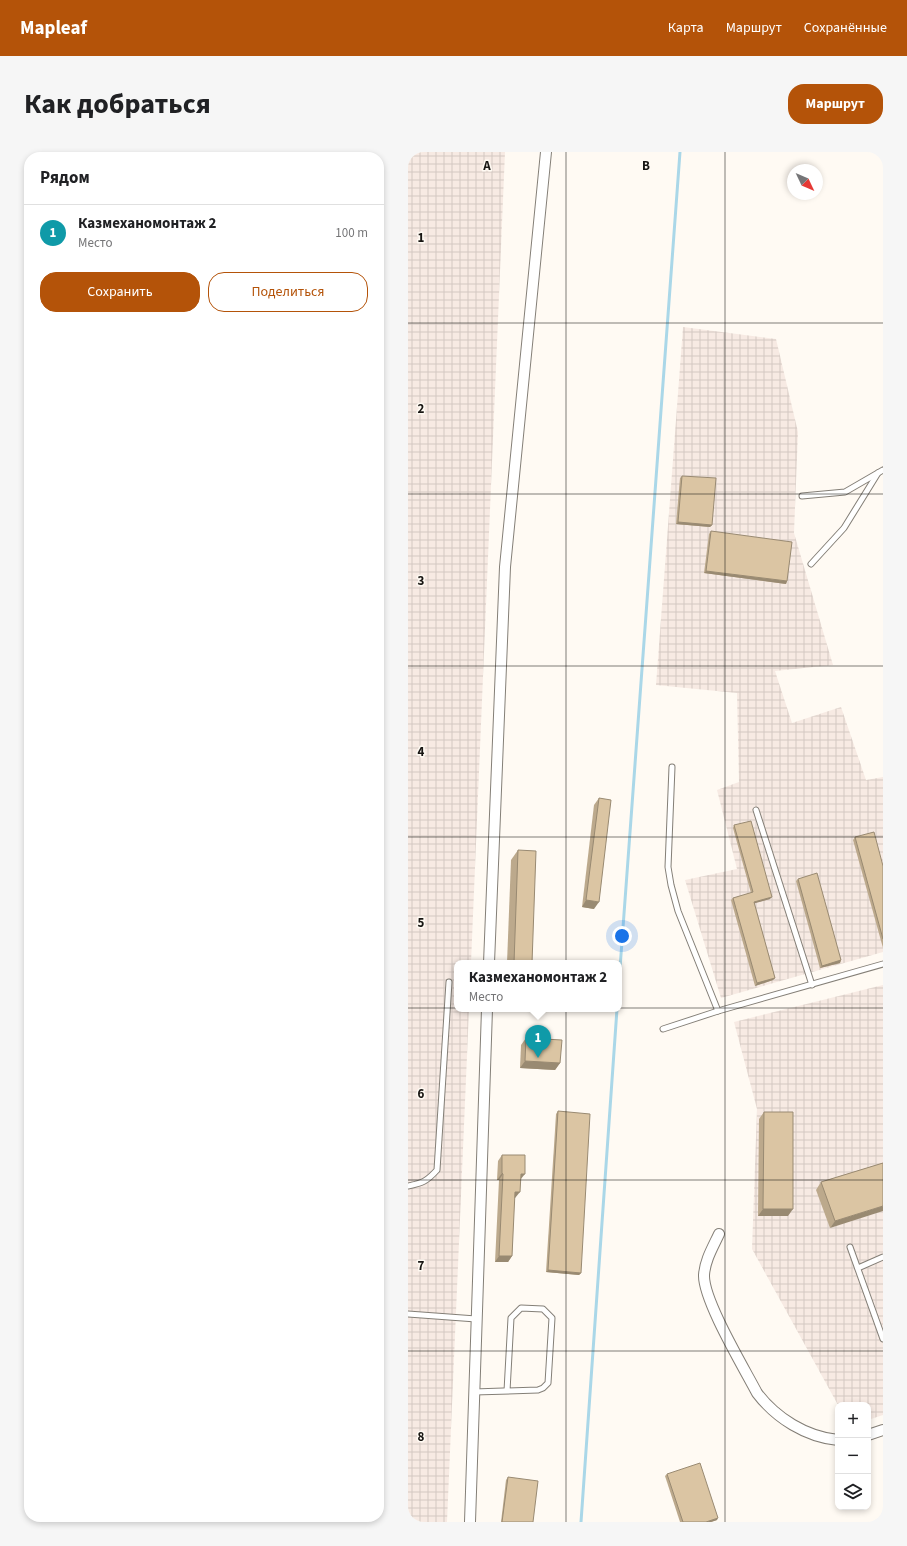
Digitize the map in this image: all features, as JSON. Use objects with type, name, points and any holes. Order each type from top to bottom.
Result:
[{"type":"street","points":[[489,960],[505,567],[546,152]]},
{"type":"street","points":[[470,1522],[473,1392],[487,1012]]},
{"type":"street","points":[[719,1234],[707,1261],[704,1276],[707,1291],[715,1313],[757,1393],[765,1404],[786,1421],[808,1433],[835,1439]]},
{"type":"street","points":[[871,1434],[883,1430]]},
{"type":"lane","points":[[802,496],[845,492],[883,470]]},
{"type":"lane","points":[[811,564],[844,528],[878,473]]},
{"type":"lane","points":[[672,767],[668,867],[671,885],[678,911],[718,1011]]},
{"type":"lane","points":[[756,810],[812,985]]},
{"type":"lane","points":[[663,1029],[718,1011],[883,964]]},
{"type":"lane","points":[[408,1186],[420,1184],[428,1180],[437,1170],[449,982]]},
{"type":"lane","points":[[850,1247],[883,1339]]},
{"type":"lane","points":[[858,1268],[883,1257]]},
{"type":"lane","points":[[473,1392],[507,1391],[538,1390],[543,1388],[548,1383],[552,1318],[543,1309],[521,1308],[511,1318],[507,1391]]},
{"type":"lane","points":[[408,1314],[476,1319]]},
{"type":"shaded area","points":[[408,152],[505,152],[471,960],[454,960],[454,1012],[469,1012],[447,1522],[408,1522]]},
{"type":"shaded area","points":[[683,327],[776,339],[798,432],[794,533],[833,665],[775,671],[792,723],[841,707],[866,780],[883,777],[883,952],[721,998],[685,880],[737,869],[717,790],[739,782],[737,693],[656,685]]},
{"type":"shaded area","points":[[883,985],[883,1415],[871,1419],[871,1402],[836,1402],[752,1249],[757,1109],[734,1022]]},
{"type":"building","points":[[682,476],[716,478],[712,525],[678,522]]},
{"type":"building","points":[[711,531],[792,542],[787,581],[706,571]]},
{"type":"building","points":[[599,798],[611,800],[599,902],[586,900]]},
{"type":"building","points":[[751,821],[772,897],[754,902],[775,978],[757,983],[733,898],[753,892],[734,825]]},
{"type":"building","points":[[874,832],[883,866],[883,939],[855,837]]},
{"type":"building","points":[[518,850],[536,851],[532,960],[514,960]]},
{"type":"building","points":[[817,873],[841,960],[822,966],[798,879]]},
{"type":"building","points":[[526,1038],[562,1040],[560,1063],[525,1061]]},
{"type":"building","points":[[558,1111],[590,1114],[581,1273],[548,1270]]},
{"type":"building","points":[[764,1112],[793,1112],[793,1209],[763,1209]]},
{"type":"building","points":[[502,1155],[525,1155],[525,1174],[521,1174],[520,1192],[515,1192],[512,1256],[499,1256],[503,1174]]},
{"type":"building","points":[[883,1163],[883,1206],[835,1221],[821,1182]]},
{"type":"building","points":[[700,1463],[718,1518],[706,1522],[683,1522],[667,1474]]},
{"type":"building","points":[[508,1477],[538,1481],[533,1522],[502,1522]]},
{"type":"waterway","points":[[621,960],[680,152]]},
{"type":"waterway","points":[[581,1522],[617,1012]]},
{"type":"place","name":"Казмеханомонтаж 2","points":[[538,1058]]}]
